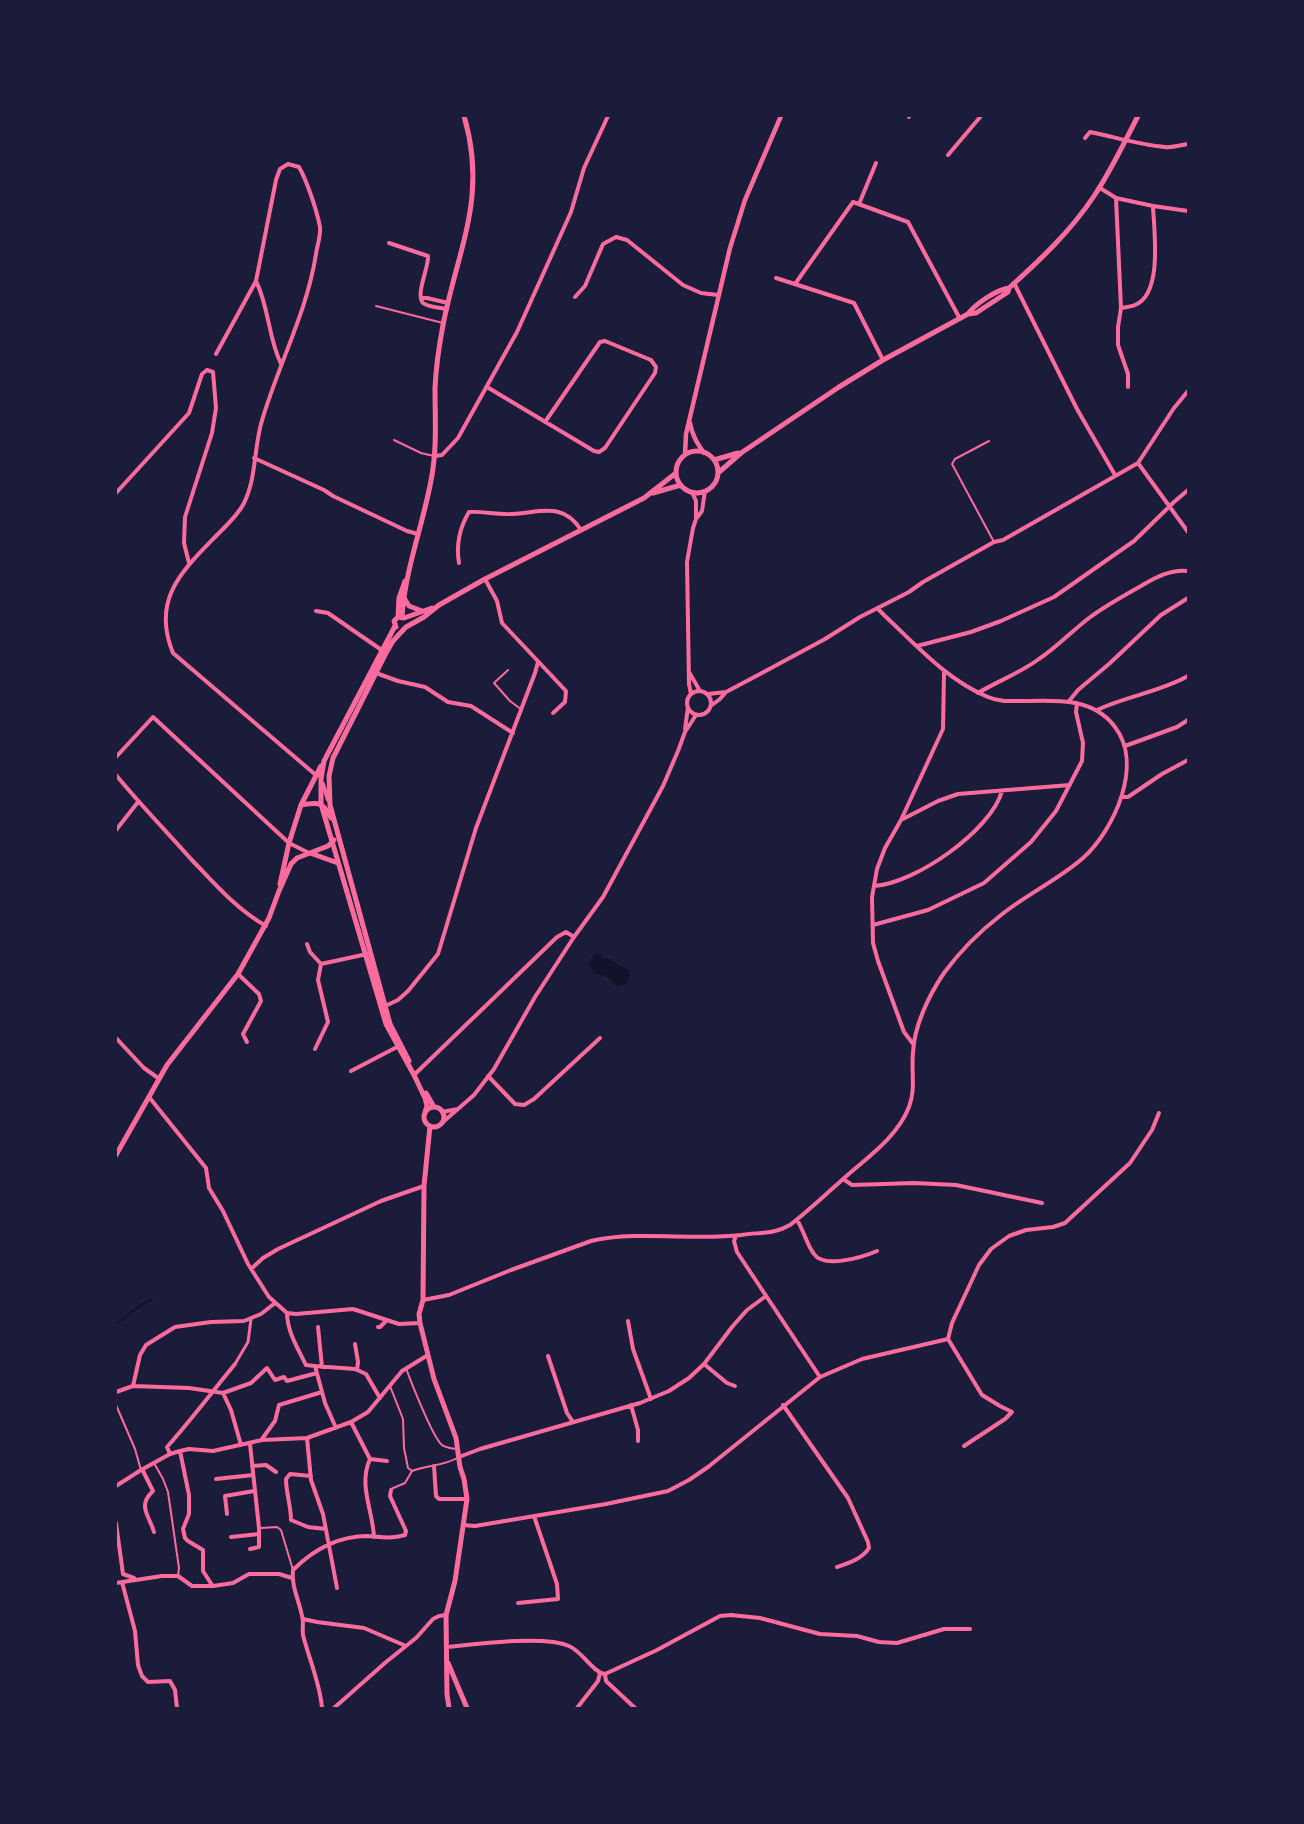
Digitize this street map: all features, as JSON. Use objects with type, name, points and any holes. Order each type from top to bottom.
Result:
[{"type":"main road","points":[[401,617],[406,580],[432,474],[437,357],[443,323],[471,211],[472,156],[464,116]]},
{"type":"main road","points":[[676,472],[681,485],[692,492],[705,491],[714,483],[718,473],[741,453],[819,400],[883,360],[968,314],[976,313],[1008,292],[1008,288],[1072,224],[1099,187],[1138,116]]},
{"type":"main road","points":[[395,626],[399,630],[405,628],[485,579],[651,493],[676,472],[680,459],[686,454],[704,453],[714,460],[718,473]]},
{"type":"main road","points":[[714,460],[741,453]]},
{"type":"main road","points":[[651,493],[681,485]]},
{"type":"main road","points":[[384,652],[407,623],[401,617],[399,598],[406,580]]},
{"type":"main road","points":[[403,598],[409,606],[424,612]]},
{"type":"main road","points":[[439,606],[394,621],[395,626],[384,652],[333,758],[329,776],[330,805],[386,1024],[397,1047],[415,1074],[427,1106],[425,1120],[430,1126],[424,1183],[423,1300],[420,1323],[435,1379],[456,1438],[467,1499],[455,1581],[446,1616],[449,1708]]},
{"type":"main road","points":[[279,891],[289,843],[301,805],[319,777],[324,760],[374,672]]},
{"type":"main road","points":[[319,777],[321,804],[368,954]]},
{"type":"main road","points":[[301,805],[321,804],[327,810],[338,834]]},
{"type":"main road","points":[[116,1155],[158,1078],[238,974],[266,926],[291,864],[297,858],[332,843],[338,834]]},
{"type":"main road","points":[[310,853],[338,862]]},
{"type":"main road","points":[[383,1007],[415,1074],[434,1107],[444,1116],[443,1122],[430,1126]]},
{"type":"main road","points":[[425,1112],[434,1107]]},
{"type":"main road","points":[[447,1662],[467,1708]]},
{"type":"main road","points":[[447,1694],[452,1691],[461,1691]]},
{"type":"street","points":[[434,456],[442,455],[458,438],[518,332],[571,212],[584,168],[608,116]]},
{"type":"street","points":[[686,454],[686,434],[718,295],[745,200],[782,116]]},
{"type":"street","points":[[948,155],[981,116]]},
{"type":"street","points":[[1085,138],[1090,132],[1109,135],[1125,141],[1167,147],[1188,144]]},
{"type":"street","points":[[860,204],[876,163]]},
{"type":"street","points":[[216,354],[256,281],[280,170],[288,164],[299,167],[305,177],[320,229],[315,264],[307,292],[261,424],[249,490],[243,505],[232,520],[189,564],[169,592],[166,629],[173,652],[319,777],[330,805]]},
{"type":"street","points":[[1099,187],[1116,198],[1188,211]]},
{"type":"street","points":[[1116,198],[1121,308],[1118,345],[1128,374],[1128,387]]},
{"type":"street","points":[[795,284],[853,202],[908,222],[960,319]]},
{"type":"street","points":[[1121,308],[1135,305],[1142,300],[1151,286],[1155,268],[1153,206]]},
{"type":"street","points":[[575,297],[585,286],[603,244],[616,237],[627,240],[683,285],[718,295]]},
{"type":"street","points":[[389,243],[428,256],[429,262],[420,293],[421,298],[447,306]]},
{"type":"street","points":[[776,278],[854,303],[883,360]]},
{"type":"street","points":[[256,281],[263,296],[274,349],[281,364]]},
{"type":"street","points":[[1014,283],[1077,409],[1115,475]]},
{"type":"street","points":[[487,387],[545,422],[594,451],[599,452],[605,448],[655,373],[656,367],[651,360],[605,341],[600,342],[545,422]]},
{"type":"street","points":[[116,494],[189,413],[202,374],[207,370],[213,372],[216,408],[212,433],[186,517],[184,543],[189,564]]},
{"type":"street","points":[[443,1122],[474,1095],[488,1076],[535,997],[603,897],[663,786],[685,732],[696,715],[708,712],[726,692],[1138,463],[1174,408],[1188,391]]},
{"type":"street","points":[[690,420],[692,432],[704,453]]},
{"type":"street","points":[[254,458],[407,531],[418,534]]},
{"type":"street","points":[[1138,463],[1188,532]]},
{"type":"street","points":[[916,646],[981,628],[1054,597],[1134,541],[1188,490]]},
{"type":"street","points":[[696,519],[702,511],[705,491]]},
{"type":"street","points":[[685,732],[688,698],[691,694],[687,562],[696,519],[696,501],[692,492]]},
{"type":"street","points":[[459,563],[456,548],[469,512],[512,514],[549,510],[562,512],[574,520],[581,530]]},
{"type":"street","points":[[978,693],[1039,659],[1091,617],[1127,594],[1165,574],[1188,571]]},
{"type":"street","points":[[485,579],[497,602],[501,623],[566,691],[565,702],[553,713]]},
{"type":"street","points":[[1068,701],[1161,615],[1188,598]]},
{"type":"street","points":[[423,1300],[448,1295],[591,1241],[624,1237],[736,1236],[771,1233],[797,1220],[893,1132],[909,1108],[914,1085],[914,1045],[919,1024],[938,982],[960,953],[1003,913],[1060,876],[1083,858],[1104,832],[1122,797],[1128,768],[1125,746],[1115,726],[1097,710],[1077,703],[1000,701],[978,693],[944,672],[879,609]]},
{"type":"street","points":[[316,611],[328,613],[384,652]]},
{"type":"street","points":[[383,1007],[398,1000],[408,991],[438,954],[476,828],[522,710],[538,662]]},
{"type":"street","points":[[689,671],[700,691]]},
{"type":"street","points":[[374,672],[398,681],[425,687],[448,702],[471,706],[513,733]]},
{"type":"street","points":[[914,1045],[903,1032],[878,962],[873,943],[872,897],[877,869],[885,848],[901,820],[943,729],[944,672]]},
{"type":"street","points":[[1097,710],[1111,703],[1140,696],[1188,676]]},
{"type":"street","points":[[691,694],[700,691],[708,694],[726,692]]},
{"type":"street","points":[[708,694],[712,705]]},
{"type":"street","points":[[873,925],[928,910],[984,883],[1031,843],[1056,811],[1082,762],[1083,743],[1076,712],[1077,703]]},
{"type":"street","points":[[688,707],[696,715]]},
{"type":"street","points":[[116,757],[153,717],[289,843],[310,853]]},
{"type":"street","points":[[1125,746],[1188,720]]},
{"type":"street","points":[[1122,797],[1128,797],[1188,760]]},
{"type":"street","points":[[116,775],[220,890],[250,917],[266,926]]},
{"type":"street","points":[[319,777],[329,776]]},
{"type":"street","points":[[901,820],[938,801],[958,794],[1070,785]]},
{"type":"street","points":[[874,886],[907,877],[951,851],[968,838],[989,816],[1000,800],[1002,791]]},
{"type":"street","points":[[116,830],[138,802]]},
{"type":"street","points":[[415,1074],[557,937],[566,932],[574,937]]},
{"type":"street","points":[[308,944],[310,952],[321,964]]},
{"type":"street","points":[[321,964],[368,954]]},
{"type":"street","points":[[315,1049],[328,1022],[318,980],[321,964]]},
{"type":"street","points":[[238,974],[259,994],[261,1001],[245,1028],[243,1034],[247,1042]]},
{"type":"street","points":[[116,1038],[144,1068],[158,1078]]},
{"type":"street","points":[[488,1076],[515,1104],[524,1105],[534,1099],[600,1038]]},
{"type":"street","points":[[351,1071],[397,1047]]},
{"type":"street","points":[[148,1096],[206,1168],[209,1188],[223,1211],[251,1269],[275,1303],[287,1313],[353,1309],[399,1324],[420,1323]]},
{"type":"street","points":[[442,1112],[459,1109]]},
{"type":"street","points":[[964,1446],[1012,1412],[982,1395],[948,1339],[952,1323],[979,1265],[991,1249],[1009,1236],[1026,1230],[1053,1227],[1065,1223],[1130,1163],[1146,1140],[1159,1113]]},
{"type":"street","points":[[843,1179],[852,1185],[914,1183],[956,1185],[1042,1203]]},
{"type":"street","points":[[251,1269],[278,1249],[424,1183]]},
{"type":"street","points":[[797,1220],[813,1252],[820,1259],[834,1261],[850,1259],[877,1251]]},
{"type":"street","points":[[736,1236],[734,1242],[737,1252],[820,1377]]},
{"type":"street","points":[[459,1457],[651,1399],[681,1383],[704,1364],[747,1310],[766,1296]]},
{"type":"street","points":[[133,1386],[140,1355],[146,1345],[175,1327],[211,1322],[244,1321],[261,1314],[275,1303]]},
{"type":"street","points":[[287,1313],[294,1341],[306,1365],[356,1369],[366,1374],[380,1398]]},
{"type":"street","points":[[170,1454],[167,1447],[215,1391],[247,1346],[251,1319]]},
{"type":"street","points":[[378,1327],[387,1320]]},
{"type":"street","points":[[628,1321],[633,1348],[651,1399]]},
{"type":"street","points":[[318,1327],[322,1367]]},
{"type":"street","points":[[463,1525],[475,1526],[668,1491],[708,1467],[820,1377],[862,1359],[948,1339]]},
{"type":"street","points":[[355,1344],[358,1362],[356,1369]]},
{"type":"street","points":[[116,1486],[170,1454],[180,1451],[189,1449],[213,1451],[262,1440],[307,1438],[351,1422],[368,1412],[406,1368],[428,1354]]},
{"type":"street","points":[[548,1356],[567,1413],[573,1422]]},
{"type":"street","points":[[704,1364],[727,1383],[735,1386]]},
{"type":"street","points":[[315,1366],[325,1403],[336,1428]]},
{"type":"street","points":[[116,1392],[133,1386],[223,1393],[251,1383],[267,1368],[275,1380],[284,1377],[287,1381],[317,1373]]},
{"type":"street","points":[[262,1440],[275,1421],[279,1405],[322,1392]]},
{"type":"street","points":[[223,1393],[231,1410],[241,1445]]},
{"type":"street","points":[[783,1405],[848,1498],[868,1542],[867,1552],[855,1561],[837,1567]]},
{"type":"street","points":[[631,1406],[638,1430],[638,1441]]},
{"type":"street","points":[[351,1422],[370,1459]]},
{"type":"street","points":[[307,1438],[311,1476],[316,1498],[323,1514],[337,1588]]},
{"type":"street","points":[[250,1444],[259,1531],[259,1547],[250,1549]]},
{"type":"street","points":[[180,1451],[189,1495],[189,1514],[183,1529],[185,1538],[203,1550],[203,1571],[213,1586]]},
{"type":"street","points":[[370,1459],[387,1461]]},
{"type":"street","points":[[370,1459],[365,1481],[374,1537]]},
{"type":"street","points":[[252,1466],[266,1465],[276,1472]]},
{"type":"street","points":[[434,1466],[436,1496],[439,1499],[467,1499]]},
{"type":"street","points":[[142,1470],[153,1491],[146,1497],[144,1507],[154,1532]]},
{"type":"street","points":[[311,1476],[290,1474],[286,1479],[291,1520],[308,1527],[326,1529]]},
{"type":"street","points":[[216,1479],[253,1475]]},
{"type":"street","points":[[322,1708],[303,1632],[303,1619],[292,1578],[293,1570],[315,1551],[344,1538],[405,1535],[406,1531],[390,1496],[391,1490]]},
{"type":"street","points":[[226,1514],[225,1496],[254,1491]]},
{"type":"street","points":[[518,1603],[558,1599],[557,1584],[534,1516]]},
{"type":"street","points":[[116,1523],[123,1574],[135,1580]]},
{"type":"street","points":[[231,1537],[259,1531]]},
{"type":"street","points":[[116,1582],[178,1576],[192,1586],[213,1586],[232,1583],[249,1574],[279,1574],[292,1578]]},
{"type":"street","points":[[122,1582],[135,1631],[138,1665],[142,1676],[148,1682],[170,1682],[175,1690],[177,1708]]},
{"type":"street","points":[[334,1708],[416,1638],[433,1619],[446,1616]]},
{"type":"street","points":[[577,1708],[603,1674],[657,1650],[720,1616],[760,1618],[820,1634],[857,1636],[879,1642],[897,1643],[944,1629],[970,1629]]},
{"type":"street","points":[[303,1619],[364,1628],[406,1646]]},
{"type":"street","points":[[447,1647],[482,1643],[567,1644],[579,1651],[635,1708]]},
{"type":"lane","points":[[376,306],[443,323]]},
{"type":"lane","points":[[394,440],[421,453],[434,456]]},
{"type":"lane","points":[[989,441],[955,459],[952,464],[994,542]]},
{"type":"lane","points":[[508,670],[494,683],[510,701],[522,710]]},
{"type":"lane","points":[[406,1368],[440,1443],[444,1447],[458,1449]]},
{"type":"lane","points":[[389,1385],[403,1419],[404,1449],[408,1468],[412,1471]]},
{"type":"lane","points":[[116,1405],[142,1470]]},
{"type":"lane","points":[[391,1490],[405,1483],[412,1471],[459,1457]]},
{"type":"lane","points":[[154,1463],[168,1492],[179,1568],[178,1576]]},
{"type":"lane","points":[[259,1531],[277,1527],[281,1530],[293,1570]]},
{"type":"shaded area","points":[[595,953],[601,954],[603,959],[609,959],[630,971],[628,983],[616,987],[607,977],[594,974],[589,962]]},
{"type":"waterway","points":[[116,1324],[152,1299]]}]
